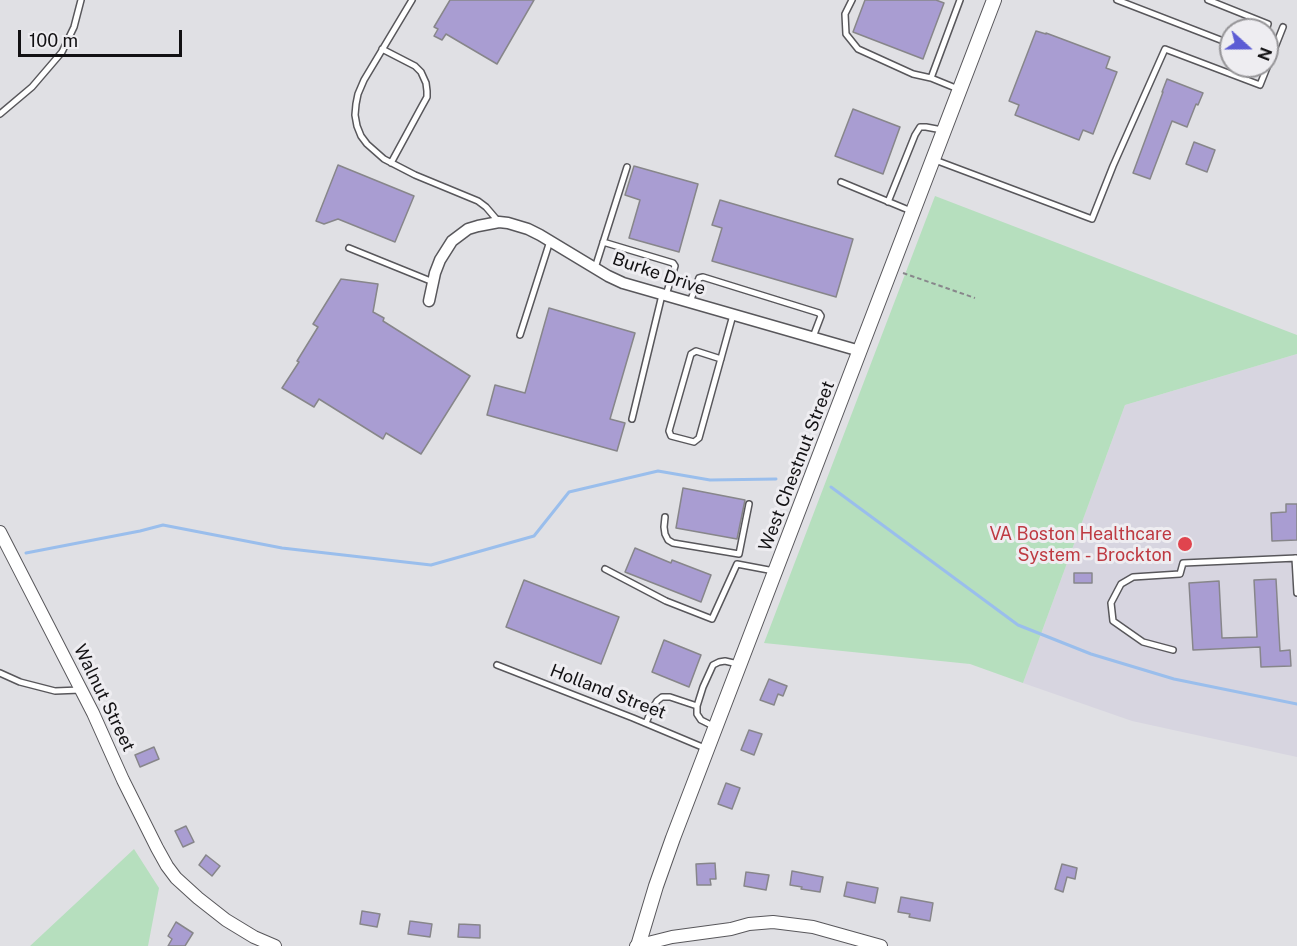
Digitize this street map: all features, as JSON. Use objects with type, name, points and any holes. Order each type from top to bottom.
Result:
[{"type":"main road","name":"West Chestnut Street","points":[[637,946],[663,866],[994,0]]},
{"type":"street","name":"Burke Drive","points":[[429,301],[440,260],[452,241],[468,229],[499,222],[528,229],[615,280],[860,351]]},
{"type":"street","name":"Walnut Street","points":[[0,532],[81,690],[157,848],[177,878],[198,898],[226,920],[254,937],[275,946]]},
{"type":"street","points":[[637,946],[672,937],[773,922],[813,927],[881,946]]},
{"type":"lane","points":[[0,114],[33,87],[62,52],[70,39],[81,0]]},
{"type":"lane","points":[[412,0],[364,80],[356,104],[357,126],[367,144],[391,163],[414,176],[478,201],[499,222]]},
{"type":"lane","points":[[852,0],[845,14],[846,34],[858,50],[913,74],[960,89]]},
{"type":"lane","points":[[931,78],[960,0]]},
{"type":"lane","points":[[1117,0],[1219,39]]},
{"type":"lane","points":[[1208,0],[1253,18]]},
{"type":"lane","points":[[933,160],[1092,219],[1164,49],[1260,85],[1283,27]]},
{"type":"lane","points":[[382,49],[415,66],[421,72],[427,91],[427,97],[391,163]]},
{"type":"lane","points":[[888,202],[920,127],[944,131]]},
{"type":"lane","points":[[595,268],[627,167]]},
{"type":"lane","points":[[841,182],[913,212]]},
{"type":"lane","points":[[520,335],[550,241]]},
{"type":"lane","points":[[603,242],[673,263],[675,266],[664,296],[632,419]]},
{"type":"lane","points":[[349,248],[433,282]]},
{"type":"lane","points":[[689,303],[699,278],[702,277],[819,313],[821,316],[813,338]]},
{"type":"lane","points":[[721,359],[696,351],[691,354],[669,431],[671,436],[694,442],[699,438],[721,359],[733,315]]},
{"type":"lane","points":[[605,569],[666,601],[712,619],[737,564],[750,504]]},
{"type":"lane","points":[[665,517],[665,534],[673,543],[739,554]]},
{"type":"lane","points":[[1173,650],[1143,642],[1113,621],[1111,603],[1121,584],[1133,577],[1180,574],[1183,563],[1296,558],[1297,593]]},
{"type":"lane","points":[[737,564],[776,572]]},
{"type":"lane","points":[[716,728],[701,720],[697,714],[697,705],[703,687],[712,665],[724,661],[740,664]]},
{"type":"lane","name":"Holland Street","points":[[496,665],[708,749]]},
{"type":"lane","points":[[0,673],[55,691],[81,690]]},
{"type":"lane","points":[[646,723],[657,701],[662,697],[697,705]]},
{"type":"path","points":[[891,269],[975,298]]},
{"type":"shaded area","name":"VA Boston Healthcare System - Brockton","points":[[1297,354],[1297,757],[1132,721],[1023,683],[1125,405]]},
{"type":"green space","points":[[935,196],[1297,335],[1297,354],[1125,405],[1023,683],[970,664],[764,643]]},
{"type":"green space","points":[[134,849],[159,888],[148,946],[30,946]]},
{"type":"building","points":[[450,0],[534,0],[497,64],[446,34],[442,40],[434,36],[438,29],[434,27]]},
{"type":"building","points":[[865,0],[936,0],[944,3],[923,59],[853,32]]},
{"type":"building","points":[[1036,31],[1110,57],[1106,68],[1117,72],[1093,134],[1083,130],[1079,140],[1015,115],[1019,105],[1009,101]]},
{"type":"building","points":[[1167,79],[1203,93],[1187,127],[1172,121],[1150,179],[1133,173]]},
{"type":"building","points":[[853,109],[900,127],[883,174],[835,156]]},
{"type":"building","points":[[1194,142],[1215,150],[1207,172],[1186,164]]},
{"type":"building","points":[[338,165],[414,196],[395,242],[338,219],[324,224],[316,221]]},
{"type":"building","points":[[634,166],[698,184],[679,252],[629,238],[640,200],[625,195]]},
{"type":"building","points":[[720,200],[853,239],[836,297],[712,261],[722,228],[712,225]]},
{"type":"building","points":[[341,279],[378,284],[373,312],[384,318],[383,321],[470,376],[421,454],[386,433],[383,439],[319,399],[314,407],[282,388],[318,327],[313,324]]},
{"type":"building","points":[[549,308],[635,333],[610,419],[625,423],[617,451],[487,415],[495,385],[525,393]]},
{"type":"building","points":[[683,488],[745,500],[737,539],[676,528]]},
{"type":"building","points":[[1286,504],[1297,504],[1297,540],[1272,541],[1271,513],[1286,512]]},
{"type":"building","points":[[635,548],[671,563],[672,560],[711,575],[701,602],[625,572]]},
{"type":"building","points":[[1074,573],[1092,573],[1092,583],[1074,583]]},
{"type":"building","points":[[1276,579],[1280,651],[1290,650],[1291,666],[1261,667],[1260,647],[1193,650],[1189,583],[1219,581],[1222,638],[1257,637],[1254,580]]},
{"type":"building","points":[[524,580],[619,617],[601,664],[506,627]]},
{"type":"building","points":[[664,640],[701,655],[689,687],[652,672]]},
{"type":"building","points":[[769,679],[787,686],[783,696],[778,694],[774,705],[760,700]]},
{"type":"building","points":[[749,730],[762,734],[754,755],[741,750]]},
{"type":"building","points":[[154,747],[159,759],[140,767],[135,755]]},
{"type":"building","points":[[726,783],[740,788],[732,809],[718,804]]},
{"type":"building","points":[[186,826],[194,842],[183,847],[175,831]]},
{"type":"building","points":[[206,855],[220,866],[212,876],[199,865]]},
{"type":"building","points":[[715,863],[716,879],[710,879],[711,885],[697,885],[696,864]]},
{"type":"building","points":[[1062,864],[1077,868],[1075,879],[1067,877],[1063,892],[1055,889]]},
{"type":"building","points":[[792,871],[823,877],[820,892],[790,885]]},
{"type":"building","points":[[746,872],[769,875],[766,890],[744,886]]},
{"type":"building","points":[[847,882],[878,888],[875,903],[844,896]]},
{"type":"building","points":[[901,897],[933,903],[930,921],[909,917],[910,914],[898,912]]},
{"type":"building","points":[[362,911],[380,914],[377,927],[360,924]]},
{"type":"building","points":[[410,921],[432,924],[430,937],[408,934]]},
{"type":"building","points":[[176,922],[193,933],[185,946],[168,946],[172,939],[168,936]]},
{"type":"building","points":[[459,924],[480,925],[480,938],[458,937]]},
{"type":"waterway","points":[[26,553],[163,525],[282,548],[431,565],[534,536],[569,492],[658,471],[710,480],[776,479]]},
{"type":"waterway","points":[[831,487],[1018,625],[1091,654],[1174,679],[1297,704]]},
{"type":"place","name":"VA Boston Healthcare System - Brockton","points":[[1185,544]]}]
